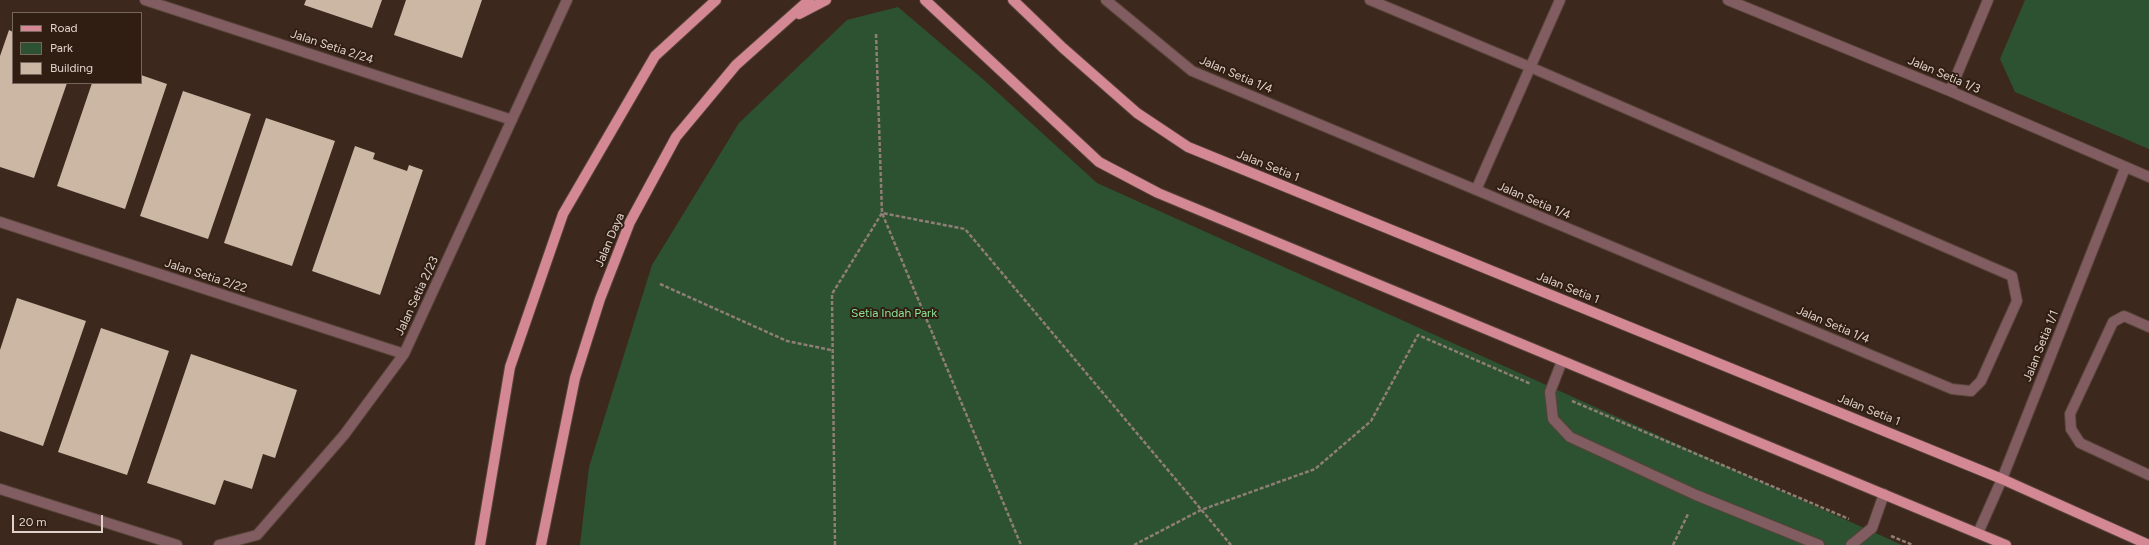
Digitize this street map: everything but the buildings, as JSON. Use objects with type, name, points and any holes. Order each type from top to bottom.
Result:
[{"type":"main road","points":[[480,545],[510,367],[563,214],[655,56],[716,0]]},
{"type":"main road","name":"Jalan Daya","points":[[541,545],[575,378],[600,299],[630,222],[676,137],[736,65],[809,0]]},
{"type":"main road","points":[[783,23],[826,0]]},
{"type":"main road","points":[[920,0],[946,21]]},
{"type":"main road","points":[[925,0],[1099,162],[1158,193],[2006,545]]},
{"type":"main road","name":"Jalan Setia 1","points":[[1013,0],[1063,48],[1137,113],[1188,147],[2002,478],[2149,545]]},
{"type":"main road","points":[[476,545],[482,528]]},
{"type":"street","name":"Jalan Setia 2/24","points":[[145,0],[512,120]]},
{"type":"street","name":"Jalan Setia 2/23","points":[[219,545],[257,535],[344,435],[404,354],[567,0]]},
{"type":"street","name":"Jalan Setia 1/4","points":[[1106,0],[1192,71],[1952,388],[1971,391],[1981,381],[2017,301],[2012,276],[1530,67]]},
{"type":"street","points":[[1370,0],[1530,67]]},
{"type":"street","points":[[1476,190],[1560,0]]},
{"type":"street","name":"Jalan Setia 1/3","points":[[1728,0],[1950,91],[2149,178]]},
{"type":"street","points":[[1950,91],[1988,0]]},
{"type":"street","name":"Jalan Setia 1/1","points":[[1978,533],[2002,478],[2126,168]]},
{"type":"street","name":"Jalan Setia 2/22","points":[[0,222],[404,354]]},
{"type":"street","points":[[2149,327],[2124,316],[2113,322],[2070,414],[2071,429],[2080,443],[2149,475]]},
{"type":"street","points":[[1562,361],[1550,392],[1553,419],[1570,437],[1696,495],[1818,545]]},
{"type":"street","points":[[0,489],[177,545]]},
{"type":"street","points":[[1851,545],[1872,528],[1884,494]]},
{"type":"path","points":[[876,34],[882,213],[1022,545]]},
{"type":"path","points":[[835,545],[831,350],[832,294],[882,213]]},
{"type":"path","points":[[882,213],[965,229],[1231,545]]},
{"type":"path","points":[[660,284],[787,341],[831,350]]},
{"type":"path","points":[[1134,545],[1201,510],[1315,469],[1371,421],[1418,335],[1913,545]]},
{"type":"path","points":[[1673,545],[1696,495]]},
{"type":"green space","points":[[2025,0],[2149,0],[2149,149],[2015,92],[2000,59]]},
{"type":"green space","name":"Setia Indah Park","points":[[898,7],[985,81],[1097,183],[1902,545],[580,545],[589,467],[652,265],[739,123],[847,20]]}]
